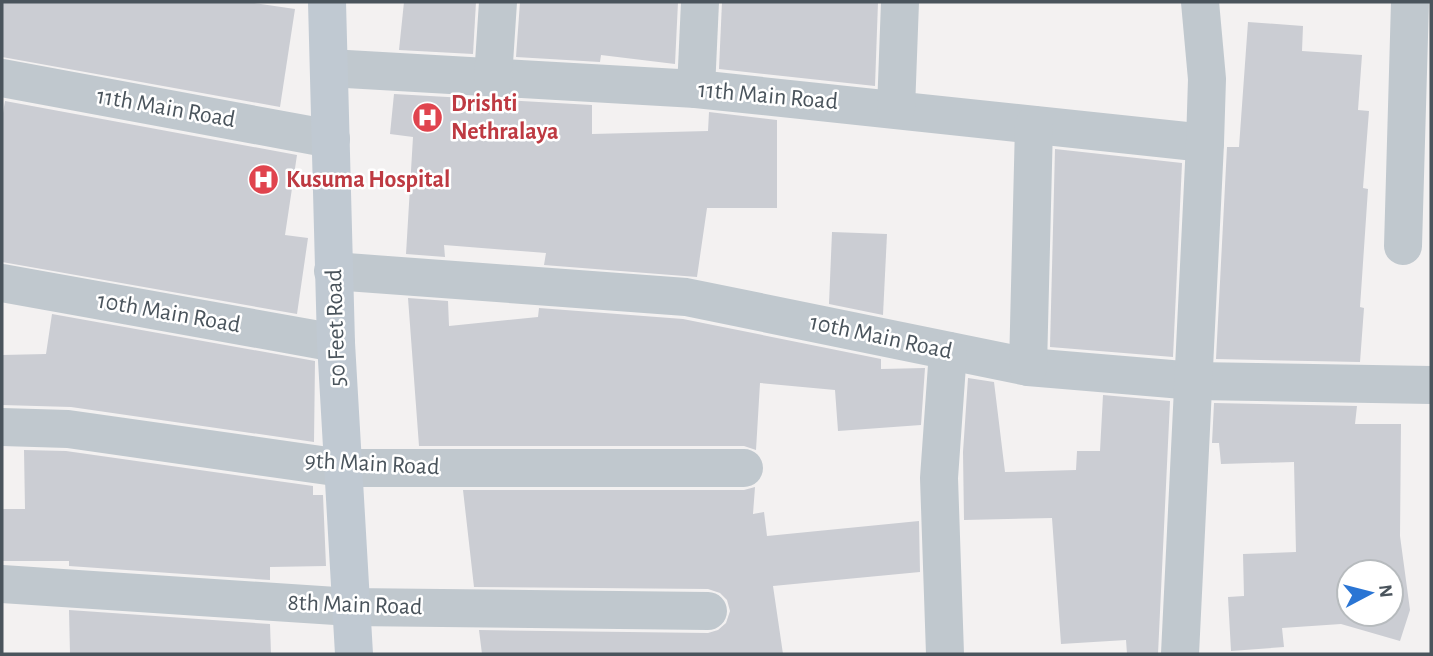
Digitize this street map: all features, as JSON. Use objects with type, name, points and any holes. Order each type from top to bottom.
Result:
[{"type":"main road","name":"50 Feet Road","points":[[327,2],[333,271],[354,654]]},
{"type":"street","points":[[493,78],[498,2]]},
{"type":"street","points":[[696,89],[700,2]]},
{"type":"street","points":[[896,109],[900,2]]},
{"type":"street","points":[[1180,654],[1195,381],[1207,79],[1200,2]]},
{"type":"street","points":[[1404,246],[1410,2]]},
{"type":"street","name":"11th Main Road","points":[[329,68],[696,89],[1205,143]]},
{"type":"street","name":"11th Main Road","points":[[2,78],[331,139]]},
{"type":"street","points":[[1028,367],[1034,125]]},
{"type":"street","name":"10th Main Road","points":[[333,271],[686,297],[1028,367],[1195,381],[1431,385]]},
{"type":"street","name":"10th Main Road","points":[[2,283],[336,343]]},
{"type":"street","points":[[945,654],[939,478],[948,351]]},
{"type":"street","name":"9th Main Road","points":[[2,428],[68,429],[342,468],[744,468]]},
{"type":"street","name":"8th Main Road","points":[[2,584],[351,607],[708,611]]},
{"type":"building","points":[[2,2],[247,2],[295,9],[280,107],[2,57]]},
{"type":"building","points":[[404,2],[476,2],[473,54],[399,50]]},
{"type":"building","points":[[520,2],[678,2],[675,64],[601,55],[600,62],[516,57]]},
{"type":"building","points":[[722,2],[878,2],[875,86],[719,69]]},
{"type":"building","points":[[1248,22],[1303,26],[1302,51],[1362,55],[1358,110],[1369,111],[1363,188],[1368,189],[1360,307],[1364,308],[1360,362],[1216,359],[1227,147],[1239,147]]},
{"type":"building","points":[[394,94],[592,105],[592,134],[708,131],[709,112],[777,120],[777,208],[707,208],[697,277],[544,265],[546,253],[444,245],[445,257],[406,254],[413,137],[390,134]]},
{"type":"building","points":[[5,101],[297,155],[285,235],[308,238],[297,314],[2,262],[2,119]]},
{"type":"building","points":[[1055,149],[1182,163],[1173,357],[1050,347]]},
{"type":"building","points":[[832,232],[887,234],[883,315],[829,304]]},
{"type":"building","points":[[408,298],[448,301],[449,326],[538,317],[539,308],[683,319],[881,359],[881,369],[925,368],[921,425],[838,431],[835,390],[760,383],[756,450],[744,446],[419,446]]},
{"type":"building","points":[[52,314],[315,361],[314,442],[71,407],[2,405],[2,355],[46,354]]},
{"type":"building","points":[[968,378],[994,382],[1005,472],[1076,470],[1077,451],[1100,451],[1103,395],[1170,401],[1158,654],[1127,654],[1126,640],[1061,644],[1052,518],[964,520],[963,452]]},
{"type":"building","points":[[1214,403],[1357,406],[1355,424],[1401,424],[1400,536],[1403,558],[1335,558],[1335,624],[1282,628],[1284,647],[1231,651],[1228,597],[1244,596],[1243,554],[1296,552],[1294,462],[1221,464],[1219,443],[1212,443]]},
{"type":"building","points":[[24,450],[66,451],[313,486],[313,495],[323,495],[326,566],[270,567],[270,580],[69,566],[69,561],[2,561],[2,509],[25,509]]},
{"type":"building","points":[[755,487],[753,514],[764,512],[767,536],[919,521],[920,572],[773,586],[783,654],[482,654],[479,630],[708,633],[718,630],[726,623],[730,611],[727,600],[720,593],[708,589],[474,587],[463,490],[744,490]]},
{"type":"building","points":[[1405,573],[1410,610],[1405,626]]},
{"type":"building","points":[[69,610],[270,624],[271,654],[70,654]]},
{"type":"building","points":[[1355,628],[1404,628],[1400,641]]},
{"type":"place","name":"Drishti Nethralaya","points":[[428,118]]},
{"type":"place","name":"Kusuma Hospital","points":[[263,180]]}]
